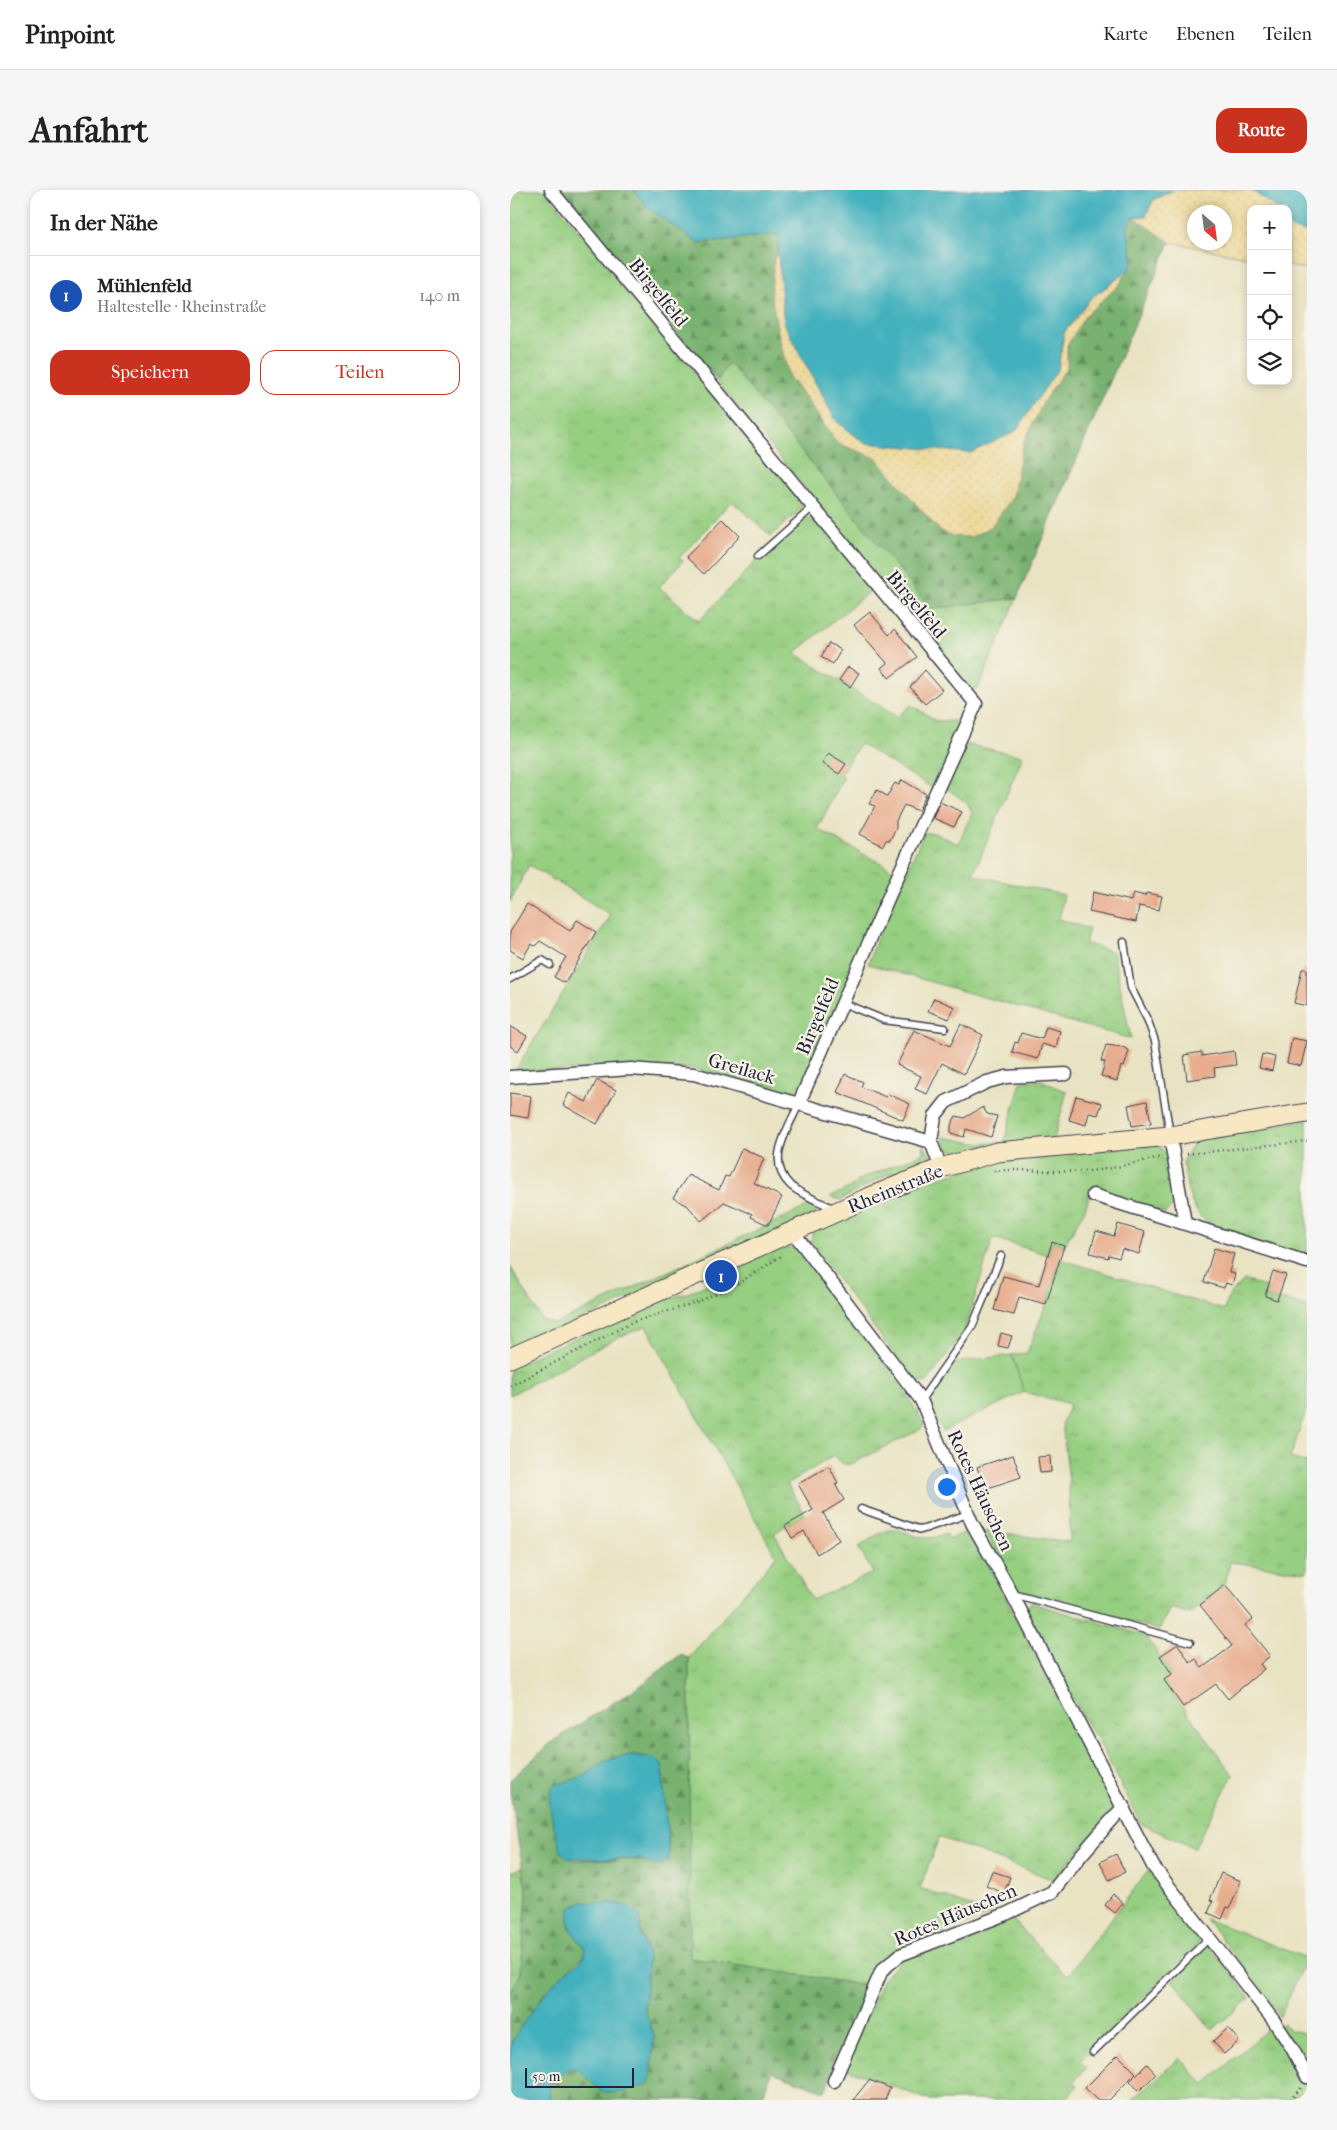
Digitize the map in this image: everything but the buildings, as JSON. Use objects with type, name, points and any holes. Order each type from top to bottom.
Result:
[{"type":"main road","name":"Rheinstraße","points":[[510,1358],[797,1238],[838,1211],[941,1168],[997,1152],[1170,1136],[1307,1113]]},
{"type":"street","name":"Birgelfeld","points":[[551,190],[976,704],[799,1103]]},
{"type":"street","name":"Greilack","points":[[510,1078],[631,1069],[694,1074],[931,1142]]},
{"type":"street","points":[[941,1168],[931,1142],[935,1116],[946,1102],[987,1082],[1006,1077],[1066,1074]]},
{"type":"street","points":[[1170,1136],[1185,1223]]},
{"type":"street","points":[[1093,1195],[1307,1262]]},
{"type":"street","name":"Rotes Häuschen","points":[[797,1238],[921,1400],[968,1514],[1012,1594],[1154,1866],[1274,2022],[1292,2048],[1304,2082]]},
{"type":"street","name":"Rotes Häuschen","points":[[834,2081],[882,1970],[900,1955],[1006,1914],[1052,1892],[1124,1806]]},
{"type":"lane","points":[[758,556],[812,508]]},
{"type":"lane","points":[[1124,942],[1131,988],[1148,1020],[1155,1041],[1170,1136]]},
{"type":"lane","points":[[510,979],[542,960],[550,964]]},
{"type":"lane","points":[[843,1003],[884,1020],[945,1028]]},
{"type":"lane","points":[[799,1103],[778,1152],[780,1169],[790,1186],[838,1211]]},
{"type":"lane","points":[[921,1400],[972,1327],[1001,1256]]},
{"type":"lane","points":[[861,1509],[921,1530],[968,1514]]},
{"type":"lane","points":[[1012,1594],[1190,1642]]},
{"type":"lane","points":[[1093,2052],[1210,1937]]},
{"type":"path","points":[[986,1172],[1015,1169],[1055,1172],[1089,1171],[1174,1155],[1307,1141]]},
{"type":"path","points":[[510,1386],[633,1322],[697,1302],[737,1284],[797,1238]]},
{"type":"path","points":[[1290,2100],[1304,2082]]},
{"type":"green space","points":[[510,190],[545,190],[803,504],[800,510],[771,536],[732,501],[679,558],[683,561],[659,587],[699,621],[758,559],[804,518],[814,518],[872,589],[795,653],[897,717],[911,705],[937,721],[963,721],[934,789],[860,744],[840,774],[844,777],[817,829],[895,871],[798,1095],[693,1068],[515,1071],[611,915],[529,865],[510,902],[510,828],[513,823],[510,821]]},
{"type":"green space","points":[[560,190],[634,190],[647,207],[698,243],[779,234],[778,251],[774,259],[777,328],[789,377],[837,443],[876,458],[939,530],[952,536],[971,537],[1013,496],[1023,444],[1045,399],[1067,367],[1067,346],[1085,316],[1119,285],[1133,262],[1127,227],[1134,217],[1170,242],[1017,598],[931,609],[729,363],[717,381]]},
{"type":"green space","points":[[729,363],[931,609],[915,622],[717,381]]},
{"type":"green space","points":[[1017,598],[978,689],[971,690],[915,622],[931,609]]},
{"type":"green space","points":[[964,744],[1023,756],[973,875],[1064,895],[1059,919],[1089,929],[1085,943],[1113,952],[1131,1039],[868,964],[879,933],[924,833],[934,833],[958,844],[972,813],[967,803],[945,787]]},
{"type":"green space","points":[[1040,1080],[1067,1091],[1054,1139],[961,1154],[947,1148],[943,1137],[980,1144],[1004,1142],[1021,1082]]},
{"type":"green space","points":[[1307,1120],[1307,1259],[1236,1238],[1222,1232],[1201,1217],[1190,1198],[1183,1162],[1196,1139]]},
{"type":"green space","points":[[1155,1144],[1166,1153],[1175,1203],[1165,1214],[1091,1191],[1085,1209],[1064,1246],[1052,1242],[1048,1255],[993,1238],[964,1332],[927,1382],[916,1383],[811,1244],[813,1231],[910,1187],[993,1161]]},
{"type":"green space","points":[[923,1145],[932,1157],[926,1165],[888,1174],[841,1200],[830,1197],[851,1187],[858,1180],[924,1153]]},
{"type":"green space","points":[[813,1204],[816,1214],[510,1352],[510,1266],[542,1320],[555,1324]]},
{"type":"green space","points":[[784,1244],[801,1252],[904,1390],[924,1424],[921,1429],[851,1464],[845,1464],[838,1460],[835,1455],[787,1484],[805,1514],[774,1533],[812,1600],[873,1573],[858,1547],[881,1533],[896,1530],[927,1538],[946,1534],[950,1539],[970,1530],[1115,1807],[1054,1880],[939,1837],[920,1888],[991,1914],[897,1951],[870,1986],[689,1958],[689,1658],[776,1556],[646,1326],[617,1338],[510,1395],[510,1367],[655,1302],[688,1293],[731,1274],[759,1256]]},
{"type":"green space","points":[[1060,1259],[1224,1310],[1229,1296],[1244,1280],[1267,1288],[1265,1297],[1277,1301],[1278,1298],[1307,1307],[1307,1407],[1290,1458],[1307,1463],[1307,1572],[1230,1562],[1225,1585],[1190,1614],[1170,1608],[1159,1630],[1016,1589],[985,1531],[1070,1542],[1069,1480],[1062,1423],[1070,1404],[1024,1392],[1012,1355],[1027,1353],[1046,1305]]},
{"type":"green space","points":[[1012,1355],[1024,1392],[943,1431],[925,1399],[952,1363]]},
{"type":"green space","points":[[1032,1603],[1146,1636],[1172,1674],[1164,1680],[1233,1775],[1194,1848],[1141,1824],[1097,1738],[1089,1728],[1025,1607]]},
{"type":"green space","points":[[680,1655],[689,1658],[690,1958],[870,1986],[825,2091],[772,2072],[761,2100],[550,2100],[550,2087],[555,2078],[559,2074],[576,2068],[638,2087],[648,2084],[651,2077],[654,2036],[645,2010],[648,1955],[641,1936],[639,1916],[569,1926],[585,1949],[585,1955],[559,1978],[522,2027],[510,2047],[510,1993],[521,1974],[527,1894],[510,1793],[510,1780],[553,1741],[640,1686]],"holes":[[[634,1755],[653,1758],[662,1765],[669,1854],[666,1862],[662,1865],[653,1865],[639,1859],[573,1860],[553,1786],[585,1776],[602,1763],[614,1758]]]},
{"type":"green space","points":[[522,1867],[527,1894],[521,1974],[510,1993],[510,1872]]},
{"type":"green space","points":[[1149,1870],[1200,1934],[1197,1945],[1080,2061],[1087,2068],[1074,2081],[1078,2086],[1063,2100],[929,2100],[844,2068],[883,1979],[903,1958],[1010,1917],[1067,1976]]},
{"type":"green space","points":[[1206,1919],[1306,1958],[1280,2017],[1256,1982]]},
{"type":"green space","points":[[1209,1945],[1250,1998],[1212,2030],[1172,1980]]},
{"type":"green space","points":[[1283,2023],[1290,2030],[1307,2034],[1307,2100],[1132,2100],[1180,2058],[1204,2085],[1271,2026],[1275,2029]]},
{"type":"sand","points":[[1173,190],[1251,190],[1273,205],[1247,205],[1247,257],[1210,250],[1232,250],[1232,205],[1187,205],[1187,245],[1170,242],[1134,217],[1146,216],[1153,200]]},
{"type":"sand","points":[[1292,229],[1307,232],[1307,269],[1292,267]]},
{"type":"sand","points":[[778,251],[784,324],[1058,369],[1064,333],[1091,298],[1129,270],[1119,285],[1085,316],[1067,346],[1067,367],[1045,399],[1023,444],[1013,496],[991,527],[971,537],[952,536],[939,530],[876,458],[837,443],[789,377],[771,293],[774,259]]},
{"type":"water","points":[[634,190],[1173,190],[1153,200],[1146,216],[1134,217],[1127,227],[1133,262],[1129,270],[1091,298],[1064,333],[1058,369],[1015,432],[970,453],[865,443],[836,421],[784,324],[778,251],[779,234],[698,243],[647,207]]},
{"type":"water","points":[[1251,190],[1307,190],[1307,232],[1292,229],[1292,205],[1273,205]]},
{"type":"water","points":[[634,1755],[654,1758],[662,1765],[669,1854],[666,1862],[662,1865],[653,1865],[639,1859],[567,1858],[561,1852],[550,1809],[550,1792],[553,1786],[585,1776],[602,1763],[614,1758]]},
{"type":"water","points":[[583,1902],[614,1903],[630,1907],[639,1916],[641,1936],[648,1955],[645,2010],[654,2036],[651,2077],[648,2084],[610,2093],[599,2089],[576,2068],[559,2074],[555,2078],[550,2087],[550,2100],[510,2100],[510,2046],[513,2040],[532,2011],[554,1984],[562,1975],[580,1962],[585,1955],[584,1947],[572,1931],[569,1916],[571,1907]]},
{"type":"place","name":"Mühlenfeld","points":[[721,1276]]}]
